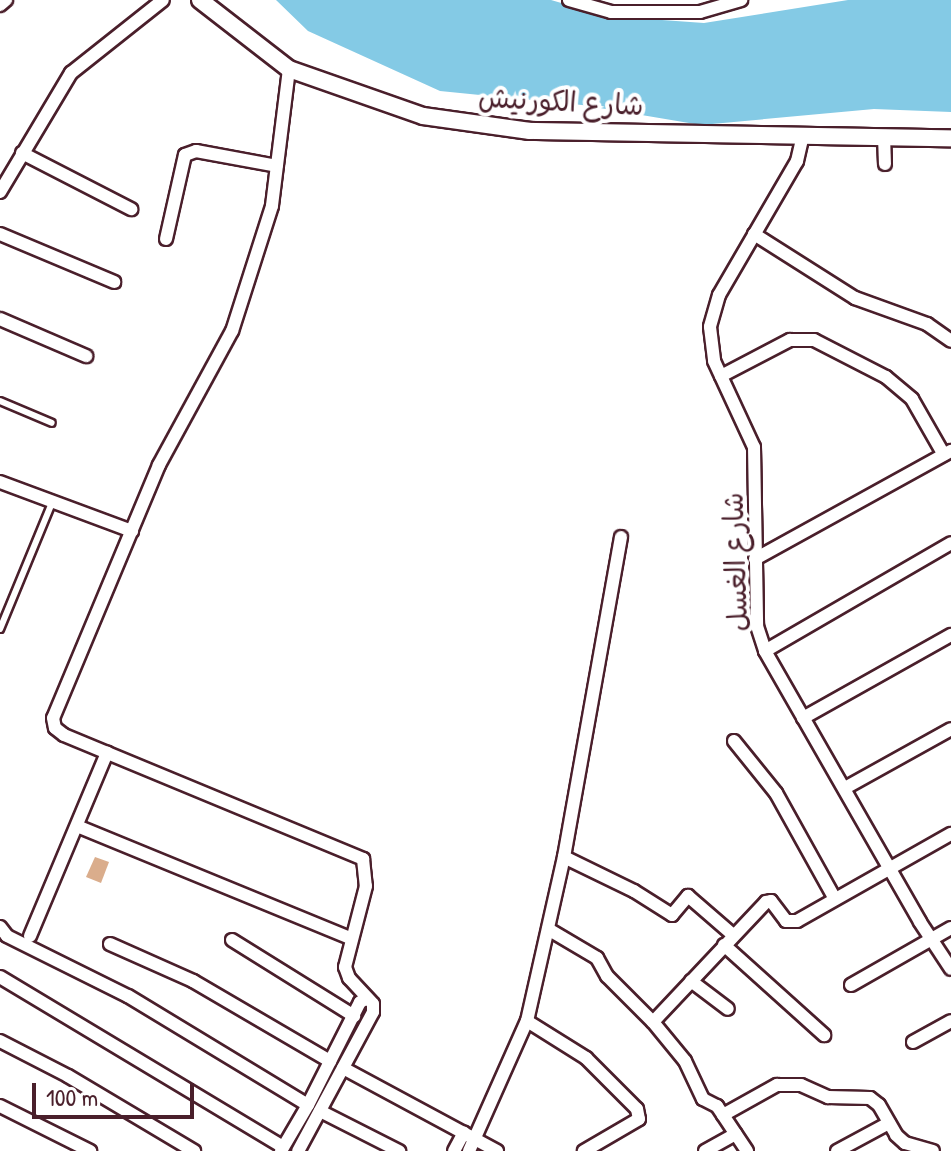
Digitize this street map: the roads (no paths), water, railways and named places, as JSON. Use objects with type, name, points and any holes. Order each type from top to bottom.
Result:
[{"type":"street","points":[[0,5],[6,0]]},
{"type":"street","points":[[0,192],[71,73],[163,0]]},
{"type":"street","name":"شارع الكورنيش","points":[[200,0],[289,69],[423,116],[530,131],[951,138]]},
{"type":"street","points":[[569,0],[611,12],[700,12],[741,0]]},
{"type":"street","points":[[0,977],[282,1149],[343,1068],[373,1012],[373,1004],[366,999],[345,967],[366,886],[363,859],[64,735],[55,728],[53,718],[159,465],[232,331],[272,206],[289,69]]},
{"type":"street","name":"شارع الغسل","points":[[803,135],[797,161],[713,311],[710,344],[721,376],[754,447],[755,613],[765,651],[951,969]]},
{"type":"street","points":[[884,136],[885,164]]},
{"type":"street","points":[[166,239],[185,155],[196,151],[277,166]]},
{"type":"street","points":[[22,153],[131,209]]},
{"type":"street","points":[[0,234],[114,282]]},
{"type":"street","points":[[754,234],[855,298],[927,324],[951,341]]},
{"type":"street","points":[[0,319],[86,356]]},
{"type":"street","points":[[721,376],[790,340],[814,340],[886,377],[912,399],[947,453],[755,559]]},
{"type":"street","points":[[0,482],[132,531]]},
{"type":"street","points":[[454,1151],[470,1136],[527,1021],[564,857],[621,537]]},
{"type":"street","points":[[765,651],[951,543]]},
{"type":"street","points":[[803,718],[951,635]]},
{"type":"street","points":[[845,788],[951,729]]},
{"type":"street","points":[[734,741],[776,793],[835,899]]},
{"type":"street","points":[[30,936],[107,753]]},
{"type":"street","points":[[77,826],[352,939]]},
{"type":"street","points":[[653,1022],[766,902],[771,901],[791,923],[951,834]]},
{"type":"street","points":[[564,857],[634,891],[672,915],[688,896],[824,1035]]},
{"type":"street","points":[[0,927],[7,936],[128,996],[314,1108],[399,1151]]},
{"type":"street","points":[[851,985],[951,928]]},
{"type":"street","points":[[548,929],[597,958],[607,976],[653,1022],[685,1061],[703,1099],[717,1106],[747,1151]]},
{"type":"street","points":[[232,940],[354,1016]]},
{"type":"street","points":[[110,944],[193,981],[330,1061]]},
{"type":"street","points":[[691,981],[728,1009]]},
{"type":"street","points":[[298,1151],[330,1061],[360,1002],[366,999]]},
{"type":"street","points":[[527,1021],[586,1058],[637,1109],[639,1119],[584,1151]]},
{"type":"street","points":[[913,1042],[951,1021]]},
{"type":"street","points":[[0,1041],[68,1076],[194,1151]]},
{"type":"street","points":[[343,1068],[497,1151]]},
{"type":"street","points":[[723,1115],[777,1085],[789,1084],[828,1097],[870,1098],[879,1105],[905,1143],[933,1151]]},
{"type":"street","points":[[0,1106],[90,1151]]},
{"type":"street","points":[[837,1151],[889,1123]]},
{"type":"street","points":[[705,1151],[736,1134]]},
{"type":"street","points":[[469,1151],[470,1136]]},
{"type":"lane","points":[[0,401],[52,423]]},
{"type":"lane","points":[[0,629],[52,501]]},
{"type":"water","points":[[276,0],[551,0],[606,16],[704,23],[848,0],[951,0],[951,112],[874,109],[701,125],[582,105],[440,91],[308,31]]}]
